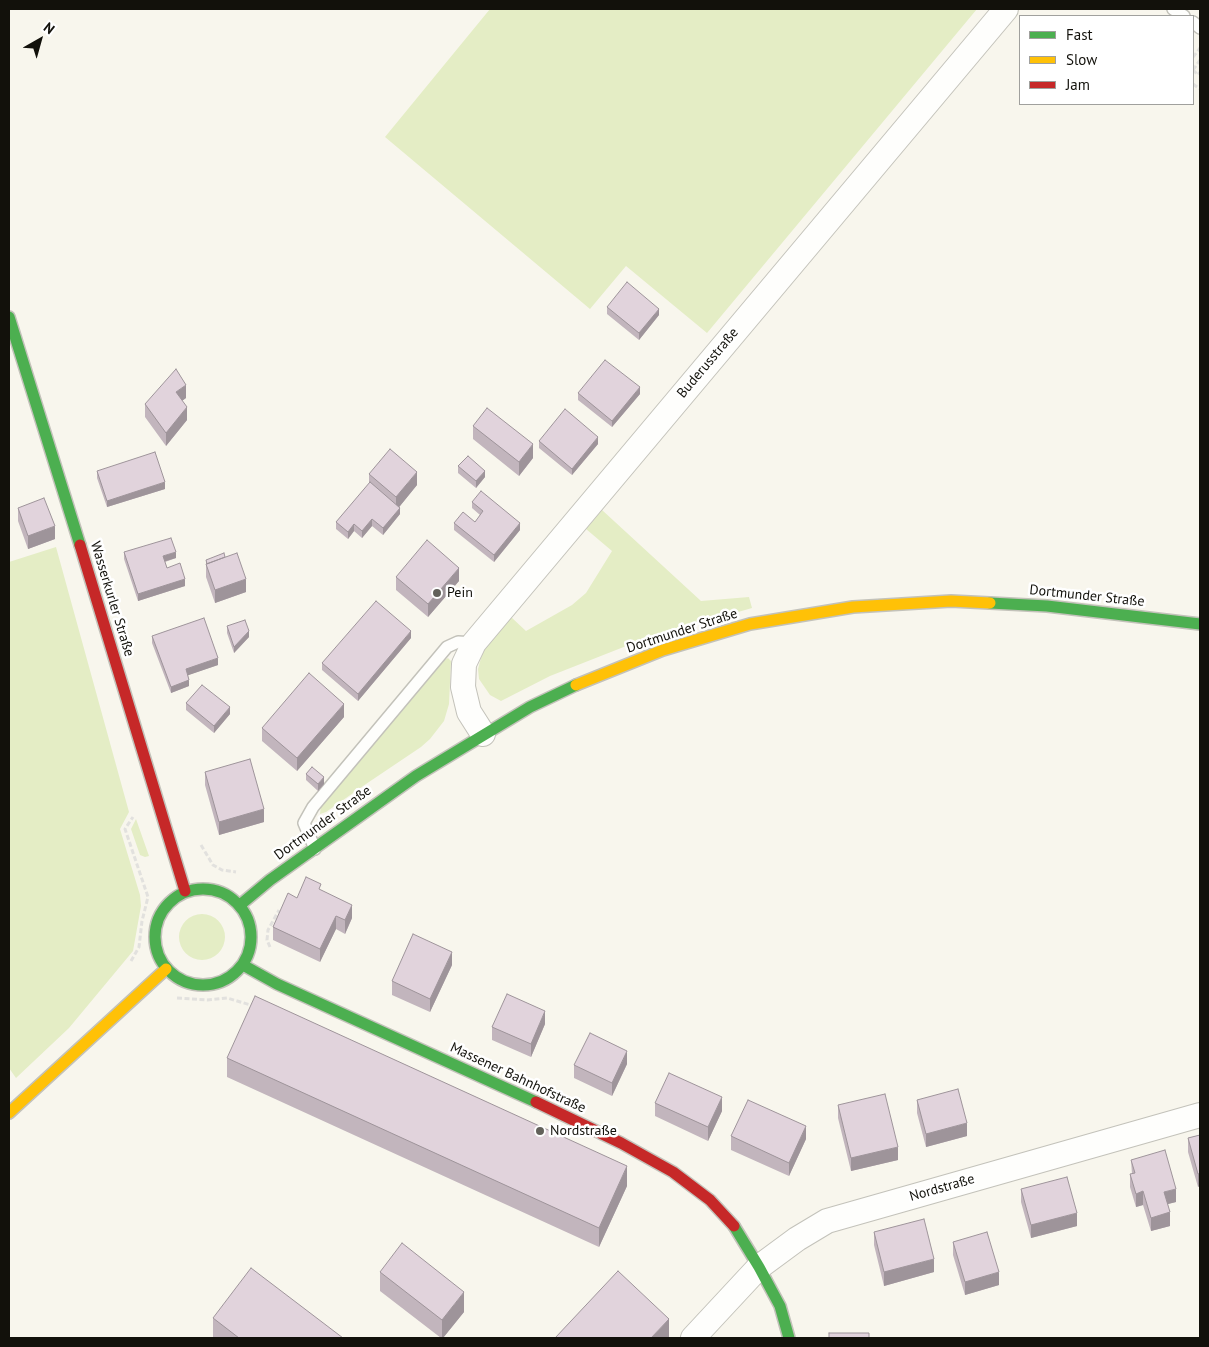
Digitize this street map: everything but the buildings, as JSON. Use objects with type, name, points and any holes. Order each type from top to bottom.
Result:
[{"type":"main road","name":"Wasserkurler Straße","points":[[9,317],[56,462],[185,891]]},
{"type":"main road","name":"Dortmunder Straße","points":[[240,905],[270,880],[416,776],[483,734],[530,708],[584,681],[663,650],[750,624],[853,607],[951,601],[1047,606],[1200,624]]},
{"type":"main road","points":[[205,888],[224,892],[240,905],[248,917],[252,932],[250,950],[242,965],[233,976],[220,982],[201,986],[182,981],[166,969],[157,953],[154,934],[158,916],[169,901],[185,891],[205,888]]},
{"type":"main road","name":"Massener Bahnhofstraße","points":[[242,965],[277,984],[621,1143],[673,1172],[710,1200],[732,1223],[780,1306],[788,1338]]},
{"type":"main road","points":[[9,1113],[166,969]]},
{"type":"street","name":"Buderusstraße","points":[[483,734],[469,712],[463,687],[464,664],[474,643],[1006,9]]},
{"type":"street","name":"Nordstraße","points":[[693,1338],[759,1267],[797,1239],[827,1221],[1200,1115]]},
{"type":"lane","points":[[314,848],[304,823],[313,807],[447,647],[458,642],[474,643]]},
{"type":"path","points":[[126,968],[137,954],[148,898],[125,829],[133,817]]},
{"type":"path","points":[[198,837],[213,865],[222,870],[238,872]]},
{"type":"path","points":[[272,950],[267,940],[268,930],[283,905]]},
{"type":"path","points":[[170,1000],[178,998],[207,1000],[227,998],[258,1008]]},
{"type":"green space","points":[[490,9],[977,9],[707,333],[626,266],[590,309],[385,137]]},
{"type":"green space","points":[[602,510],[701,601],[749,597],[752,608],[644,639],[550,676],[501,701],[490,695],[479,679],[478,669],[485,648],[511,617],[526,631],[572,605],[586,593],[612,551],[586,529]]},
{"type":"green space","points":[[56,547],[129,812],[120,829],[140,895],[141,906],[133,951],[69,1028],[16,1078],[9,1068],[9,562]]},
{"type":"green space","points":[[448,658],[451,661],[449,704],[444,721],[430,739],[326,812],[320,814],[321,805],[440,663]]},
{"type":"green space","points":[[136,819],[149,856],[140,855],[131,829]]},
{"type":"green space","points":[[207,914],[219,920],[224,928],[224,946],[219,954],[211,959],[197,960],[185,954],[180,946],[179,932],[185,920],[193,915]]},
{"type":"traffic: fast","points":[[9,317],[80,545]]},
{"type":"traffic: fast","points":[[990,603],[1047,606],[1200,624]]},
{"type":"traffic: fast","points":[[240,905],[270,880],[416,776],[530,707],[576,685]]},
{"type":"traffic: fast","points":[[203,889],[222,892],[237,903],[248,918],[251,937],[248,956],[237,971],[222,982],[203,985],[184,982],[169,971],[158,956],[155,937],[158,918],[169,903],[184,892],[203,889]]},
{"type":"traffic: fast","points":[[243,965],[277,984],[536,1102]]},
{"type":"traffic: fast","points":[[734,1226],[780,1306],[789,1338]]},
{"type":"traffic: slow","points":[[576,685],[663,650],[750,624],[853,607],[951,601],[990,603]]},
{"type":"traffic: slow","points":[[9,1113],[166,969]]},
{"type":"traffic: jam","points":[[80,545],[185,891]]},
{"type":"traffic: jam","points":[[536,1102],[621,1143],[673,1172],[710,1200],[734,1226]]},
{"type":"place","name":"Pein","points":[[437,593]]},
{"type":"place","name":"Nordstraße","points":[[540,1131]]}]
